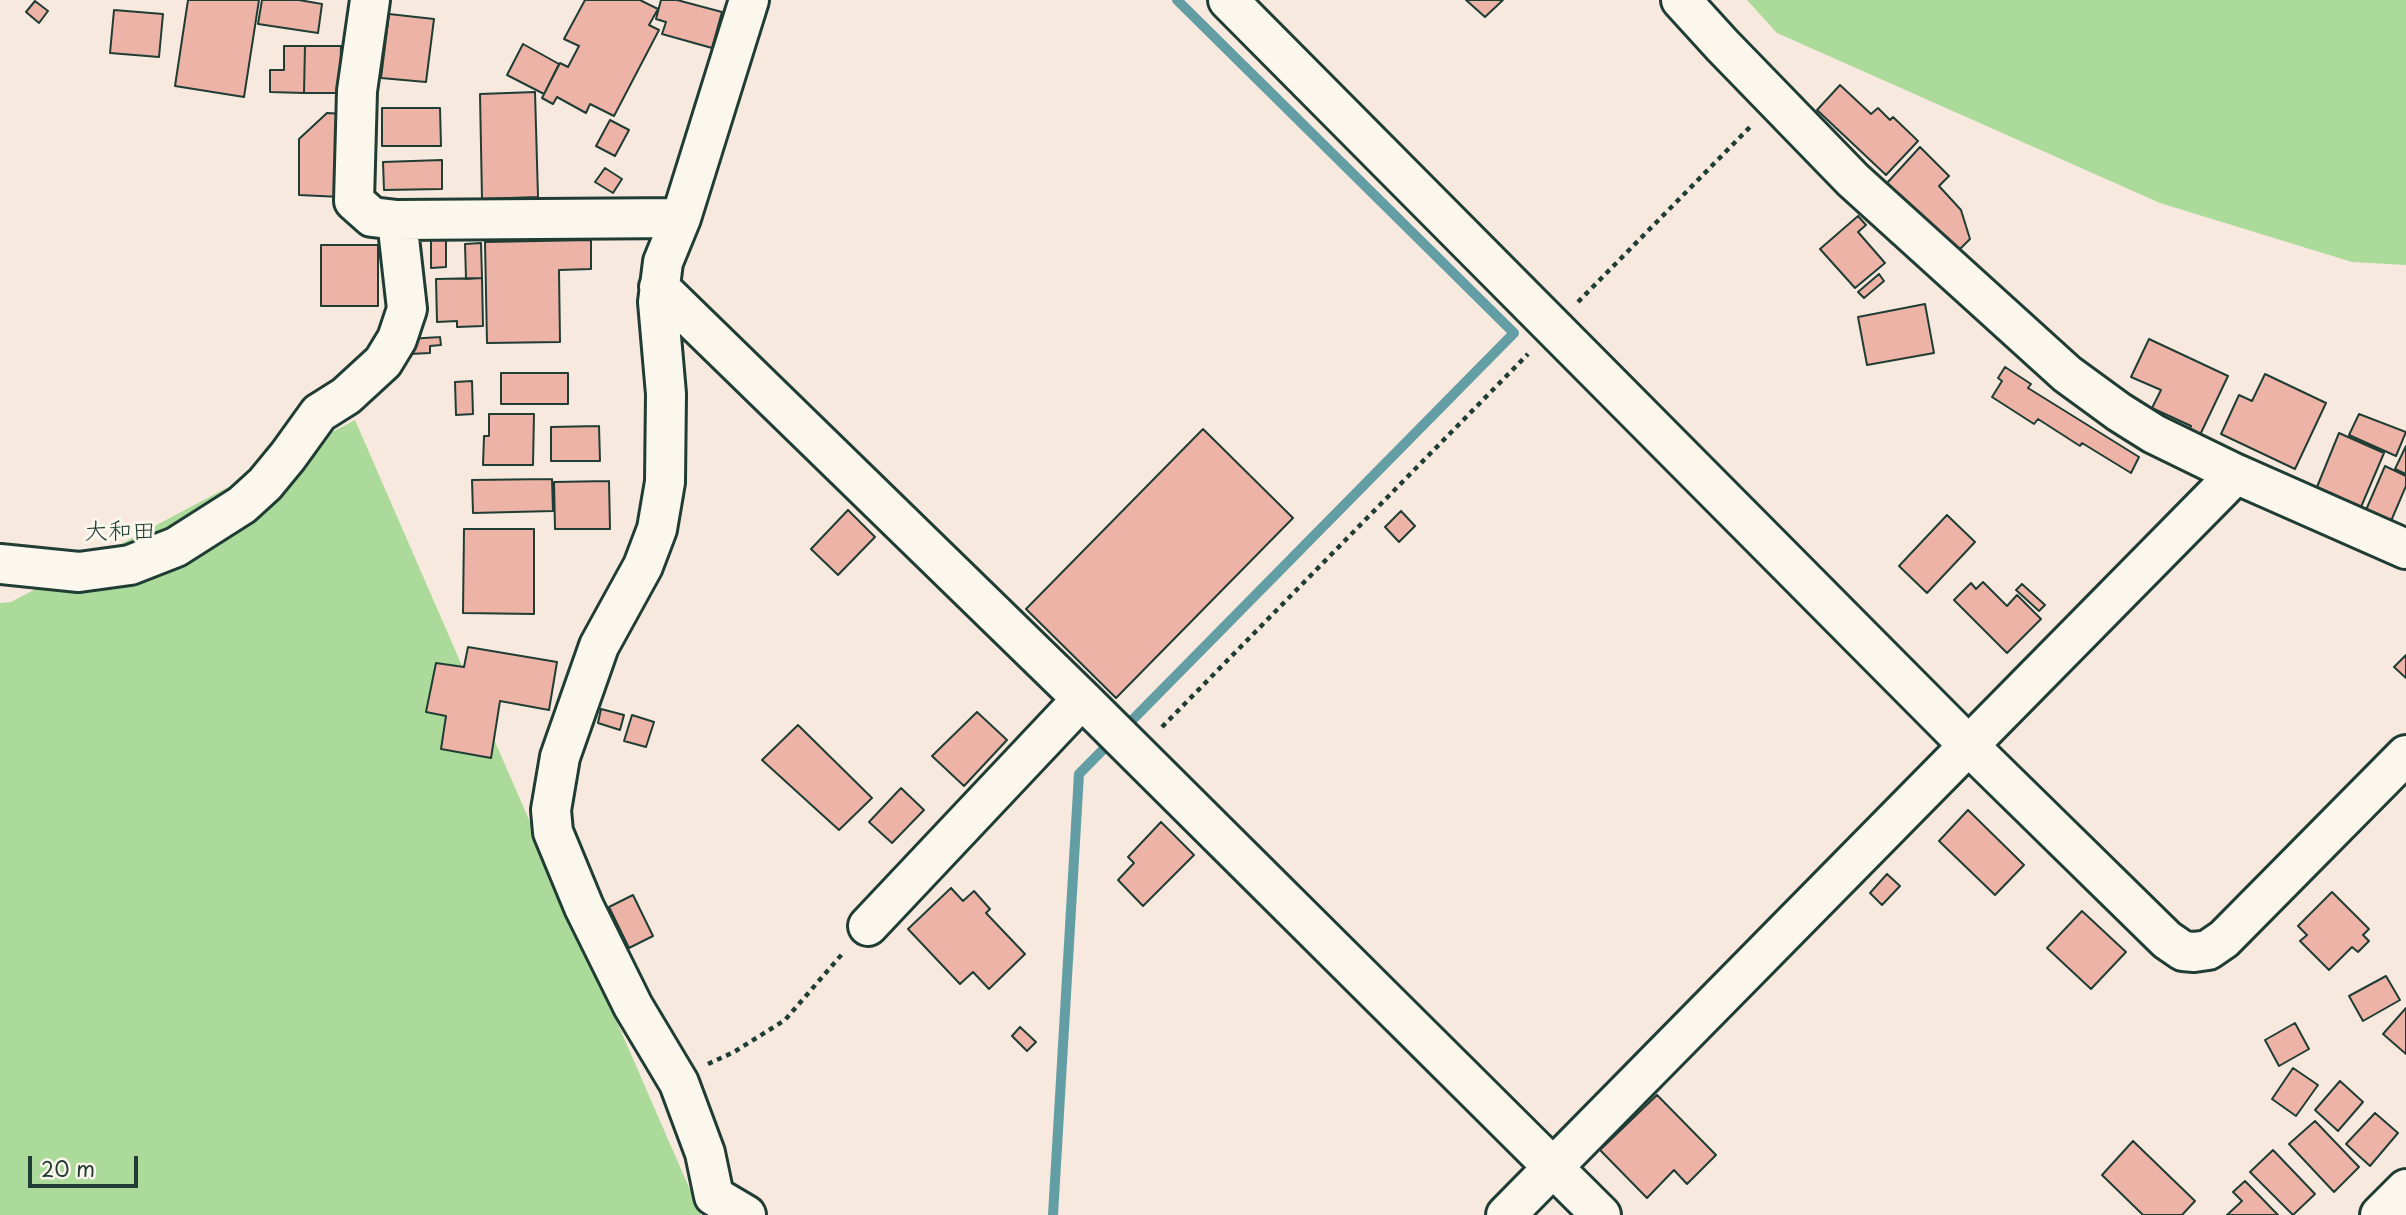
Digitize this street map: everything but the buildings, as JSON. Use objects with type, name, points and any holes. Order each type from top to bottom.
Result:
[{"type":"street","points":[[370,0],[357,91],[354,201],[372,217],[397,220],[681,218]]},
{"type":"street","points":[[746,1215],[714,1196],[705,1153],[678,1083],[633,1006],[584,907],[553,832],[551,810],[560,757],[599,646],[643,566],[657,529],[665,469],[666,394],[657,302],[663,262],[681,218],[748,0]]},
{"type":"street","points":[[1228,0],[1968,746],[2167,940],[2183,951],[2208,950],[2224,939],[2406,755]]},
{"type":"street","points":[[1681,0],[1721,45],[1853,180],[2067,374],[2154,435],[2406,549]]},
{"type":"street","points":[[0,565],[79,572],[130,565],[176,547],[242,505],[265,484],[319,413],[346,396],[383,362],[397,339],[407,309],[397,220]]},
{"type":"street","points":[[659,286],[1137,753],[1601,1215]]},
{"type":"street","points":[[1506,1215],[2236,474]]},
{"type":"street","points":[[868,926],[1082,699]]},
{"type":"street","points":[[2380,1215],[2406,1189]]},
{"type":"path","points":[[1137,753],[1776,100]]},
{"type":"path","points":[[678,1083],[785,1020],[868,926]]},
{"type":"green space","points":[[1747,0],[2406,0],[2406,265],[2352,262],[2160,203],[1777,33]]},
{"type":"green space","points":[[355,420],[701,1215],[0,1215],[0,603],[11,602]]},
{"type":"waterway","points":[[1053,1215],[1079,774],[1514,333],[1177,0]]},
{"type":"district","name":"大和田","points":[[120,532]]}]
